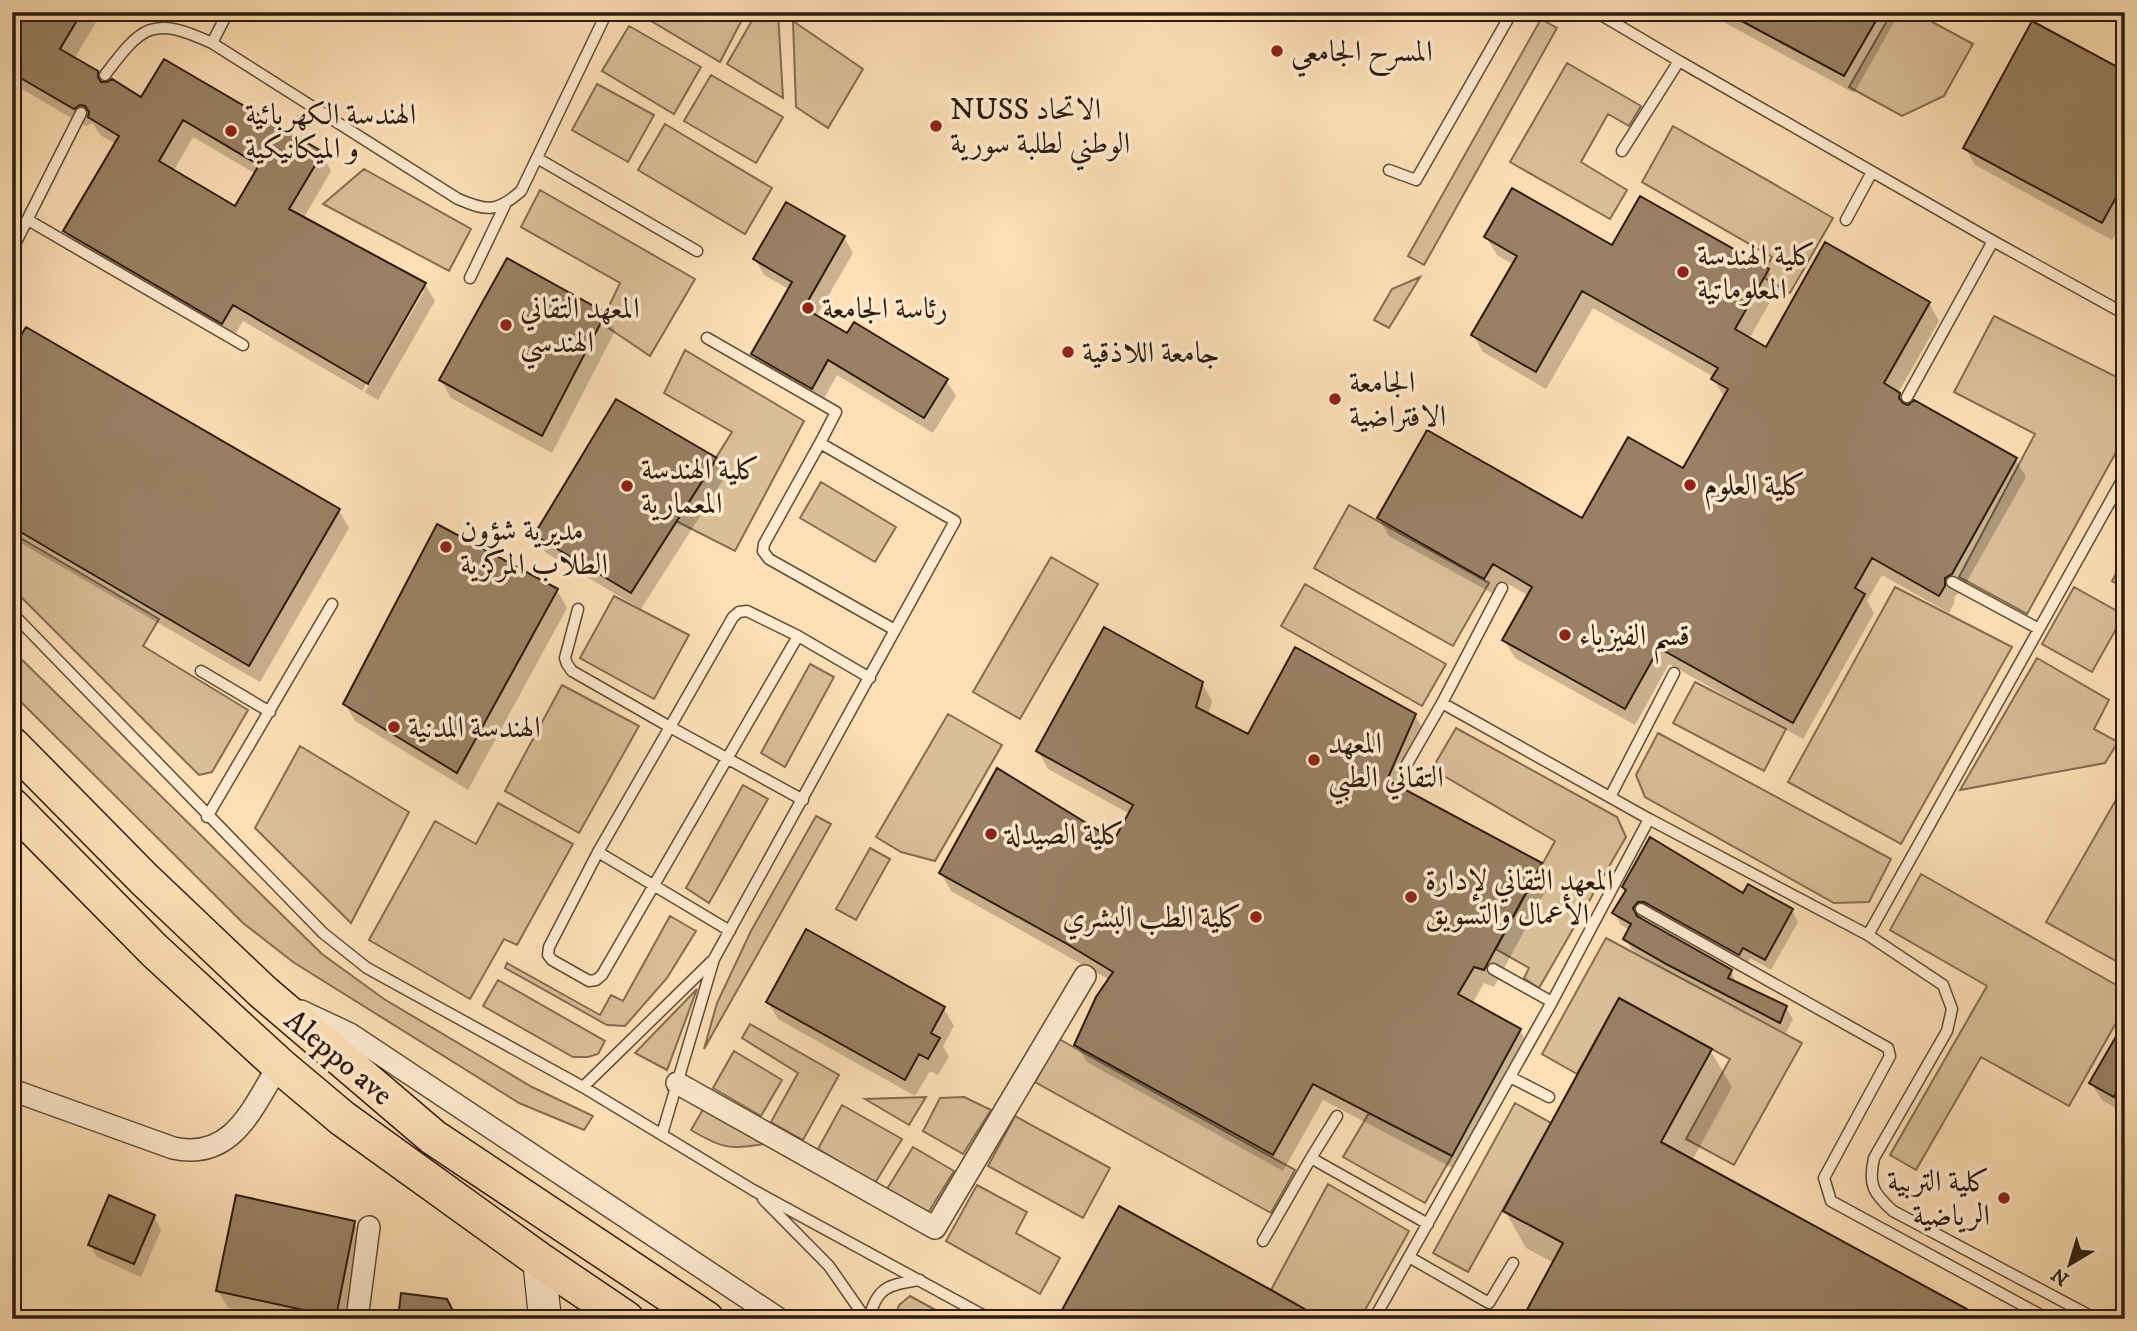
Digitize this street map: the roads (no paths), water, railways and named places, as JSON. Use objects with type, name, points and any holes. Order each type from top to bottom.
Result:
[{"type":"main road","name":"Aleppo ave","points":[[12,745],[144,878],[263,992],[433,1137],[706,1319]]},
{"type":"main road","name":"Aleppo ave","points":[[12,807],[155,951],[279,1065],[342,1118],[539,1260],[626,1319]]},
{"type":"main road","points":[[539,1260],[545,1319]]},
{"type":"street","points":[[677,1083],[935,1228],[1085,976]]},
{"type":"street","points":[[263,992],[350,1034],[779,1319]]},
{"type":"street","points":[[12,1090],[173,1148],[199,1150],[212,1148],[234,1133],[279,1065]]},
{"type":"street","points":[[356,1319],[369,1227]]},
{"type":"lane","points":[[212,43],[228,12]]},
{"type":"lane","points":[[470,278],[505,205],[521,191],[607,12]]},
{"type":"lane","points":[[1389,170],[1416,180],[1512,12]]},
{"type":"lane","points":[[1595,12],[1993,242],[2125,314]]},
{"type":"lane","points":[[105,75],[132,40],[156,27],[186,30],[212,43],[458,199],[484,210],[505,205]]},
{"type":"lane","points":[[1622,151],[1679,61]]},
{"type":"lane","points":[[12,250],[81,113]]},
{"type":"lane","points":[[537,158],[697,251]]},
{"type":"lane","points":[[1846,220],[1872,172]]},
{"type":"lane","points":[[28,220],[243,345]]},
{"type":"lane","points":[[1907,397],[1993,242]]},
{"type":"lane","points":[[707,338],[836,412],[764,544],[763,551],[769,559],[895,630]]},
{"type":"lane","points":[[662,1134],[714,959],[956,521],[820,443]]},
{"type":"lane","points":[[1868,935],[2123,483]]},
{"type":"lane","points":[[1952,582],[2039,629]]},
{"type":"lane","points":[[1403,771],[1502,588]]},
{"type":"lane","points":[[208,817],[332,604]]},
{"type":"lane","points":[[578,608],[565,658],[572,671],[803,800]]},
{"type":"lane","points":[[798,636],[602,975],[589,981],[552,960],[548,955],[549,947],[598,852],[733,617],[739,612],[747,611],[798,636],[870,678]]},
{"type":"lane","points":[[12,613],[323,933],[367,968],[583,1087],[753,1190],[990,1319]]},
{"type":"lane","points":[[201,671],[270,712]]},
{"type":"lane","points":[[1610,797],[1674,673]]},
{"type":"lane","points":[[1442,703],[1649,819],[1868,935],[1943,985],[1952,1009],[1947,1031],[1874,1158],[1870,1175],[1875,1195],[1893,1211],[2096,1319]]},
{"type":"lane","points":[[1374,1319],[1552,1002],[1649,819]]},
{"type":"lane","points":[[598,852],[730,931]]},
{"type":"lane","points":[[1641,909],[1888,1048],[1890,1056],[1824,1178],[1831,1201],[2049,1319]]},
{"type":"lane","points":[[583,1087],[714,959]]},
{"type":"lane","points":[[1493,969],[1552,1002]]},
{"type":"lane","points":[[1510,1077],[1549,1097]]},
{"type":"lane","points":[[1263,1241],[1337,1116]]},
{"type":"lane","points":[[1311,1158],[1427,1224]]},
{"type":"lane","points":[[753,1190],[828,1266],[867,1319]]},
{"type":"lane","points":[[1409,1258],[1489,1303],[1513,1263]]},
{"type":"lane","points":[[867,1319],[873,1301],[887,1285],[919,1280]]},
{"type":"place","name":"المسرح الجامعي","points":[[1277,51]]},
{"type":"place","name":"NUSS الاتحاد الوطني لطلبة سورية","points":[[936,126]]},
{"type":"place","name":"الهندسة الكهربائية و الميكانيكية","points":[[231,131]]},
{"type":"place","name":"كلية الهندسة المعلوماتية","points":[[1683,272]]},
{"type":"place","name":"رئاسة الجامعة","points":[[808,308]]},
{"type":"place","name":"المعهد التقاني الهندسي","points":[[506,325]]},
{"type":"place","name":"جامعة اللاذقية","points":[[1068,352]]},
{"type":"place","name":"الجامعة الافتراضية","points":[[1335,399]]},
{"type":"place","name":"كلية العلوم","points":[[1690,485]]},
{"type":"place","name":"كلية الهندسة المعمارية","points":[[627,486]]},
{"type":"place","name":"مديرية شؤون الطلاب المركزية","points":[[446,547]]},
{"type":"place","name":"قسم الفيزياء","points":[[1565,635]]},
{"type":"place","name":"الهندسة المدنية","points":[[394,727]]},
{"type":"place","name":"المعهد التقاني الطبي","points":[[1314,760]]},
{"type":"place","name":"كلية الصيدلة","points":[[991,834]]},
{"type":"place","name":"المعهد التقاني لإدارة الأعمال والتسويق","points":[[1411,897]]},
{"type":"place","name":"كلية الطب البشري","points":[[1256,917]]},
{"type":"place","name":"كلية التربية الرياضية","points":[[2004,1198]]}]
